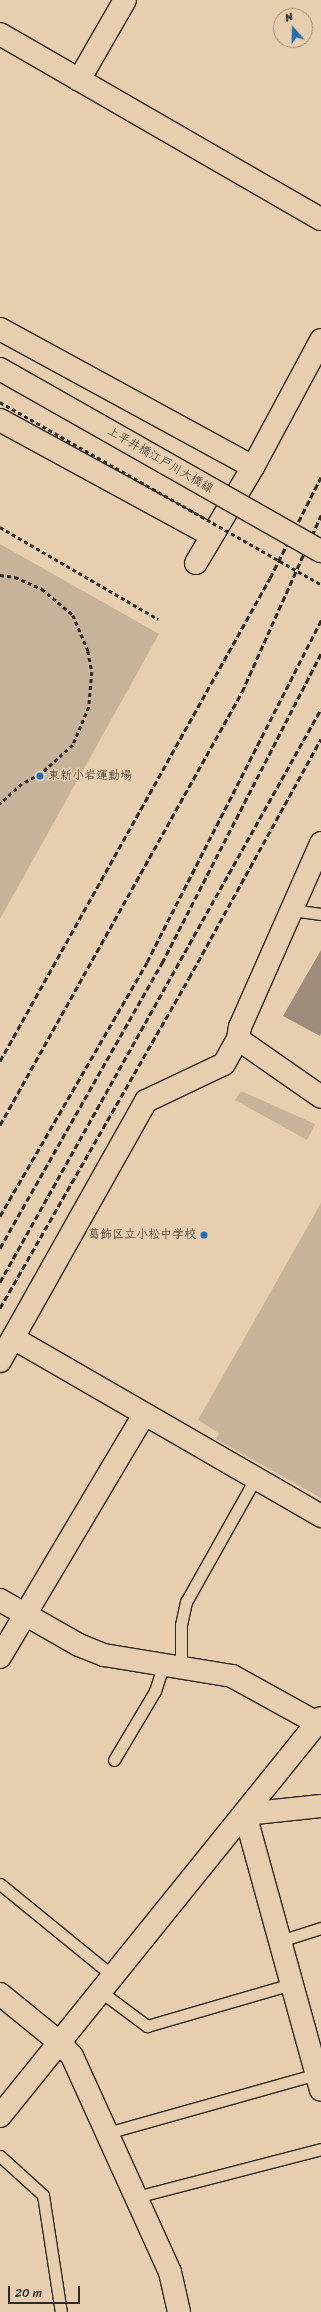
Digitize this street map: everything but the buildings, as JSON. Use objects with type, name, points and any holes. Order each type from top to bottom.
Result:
[{"type":"street","points":[[79,80],[125,0]]},
{"type":"street","points":[[0,34],[321,219]]},
{"type":"street","points":[[0,329],[253,467]]},
{"type":"street","points":[[196,563],[253,467],[321,340]]},
{"type":"street","name":"上平井橋江戸川大橋線","points":[[0,369],[321,551]]},
{"type":"street","points":[[0,420],[211,536]]},
{"type":"street","points":[[0,1361],[146,1101],[224,1064],[238,1039],[240,1027],[321,843]]},
{"type":"street","points":[[238,1039],[321,1097]]},
{"type":"street","points":[[13,1338],[321,1516]]},
{"type":"street","points":[[0,1658],[144,1414]]},
{"type":"street","points":[[0,1600],[78,1645],[98,1652],[232,1676],[319,1721],[0,2116]]},
{"type":"street","points":[[244,1814],[321,1806]]},
{"type":"street","points":[[244,1814],[292,1984],[314,2037],[319,2082]]},
{"type":"street","points":[[0,1994],[59,2042],[72,2056],[170,2272],[179,2312]]},
{"type":"lane","points":[[292,910],[321,914]]},
{"type":"lane","points":[[114,1760],[155,1691],[172,1666],[186,1602],[256,1479]]},
{"type":"lane","points":[[0,1884],[107,1983],[147,2026],[292,1984]]},
{"type":"lane","points":[[280,1941],[321,1928]]},
{"type":"lane","points":[[107,2133],[319,2082]]},
{"type":"lane","points":[[136,2197],[321,2149]]},
{"type":"lane","points":[[0,2156],[43,2196],[61,2312]]},
{"type":"path","points":[[0,402],[321,584]]},
{"type":"path","points":[[0,528],[158,619]]},
{"type":"path","points":[[0,575],[15,577],[42,589],[73,615],[88,651],[92,672],[89,707],[73,745],[41,774],[22,784],[0,804]]},
{"type":"shaded area","name":"東新小岩運動場","points":[[0,544],[159,634],[0,919]]},
{"type":"shaded area","points":[[321,950],[321,1033],[320,1036],[283,1016]]},
{"type":"shaded area","points":[[241,1091],[315,1124],[307,1140],[235,1100]]},
{"type":"shaded area","points":[[321,1203],[321,1498],[216,1439],[219,1433],[198,1420]]},
{"type":"railway","points":[[0,1061],[270,578],[321,477]]},
{"type":"railway","points":[[0,1125],[242,692],[321,515]]},
{"type":"railway","points":[[0,1216],[147,962],[321,620]]},
{"type":"railway","points":[[0,1248],[162,963],[321,653]]},
{"type":"railway","points":[[0,1282],[321,709]]},
{"type":"railway","points":[[0,1308],[189,978],[321,739]]},
{"type":"place","name":"東新小岩運動場","points":[[40,776]]},
{"type":"place","name":"葛飾区立小松中学校","points":[[204,1235]]}]
